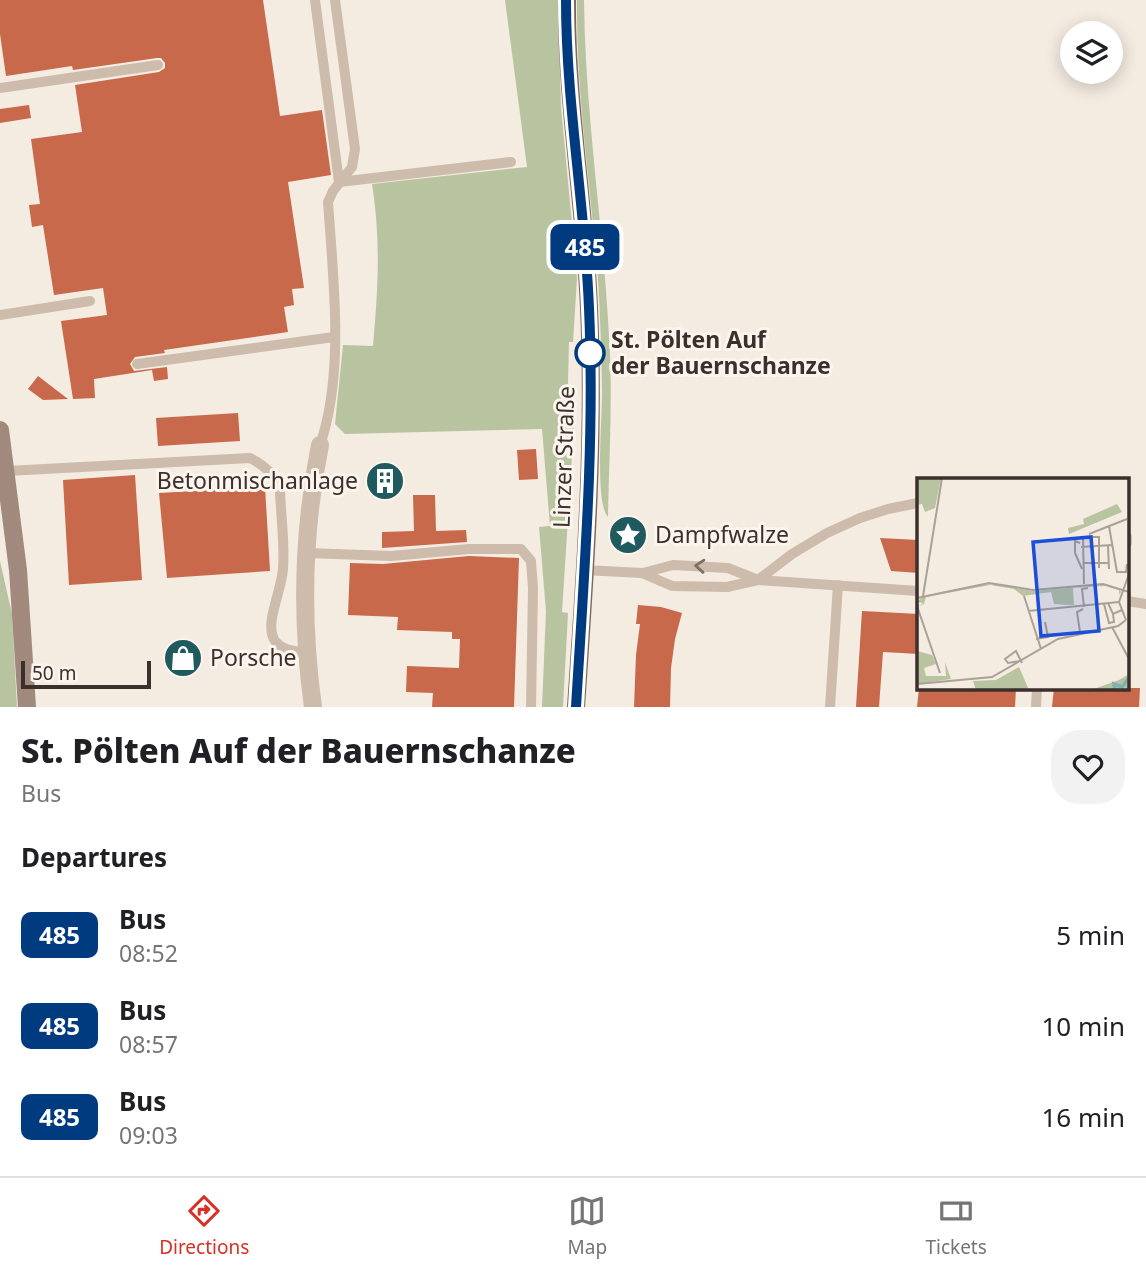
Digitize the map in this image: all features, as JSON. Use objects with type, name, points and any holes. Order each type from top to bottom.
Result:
[{"type":"main road","name":"Linzer Straße","points":[[566,0],[570,108],[589,307],[590,413],[576,707]]},
{"type":"street","points":[[0,430],[18,570],[27,707]]},
{"type":"street","points":[[313,707],[307,652],[307,554],[313,484],[320,445]]},
{"type":"lane","points":[[315,0],[340,182]]},
{"type":"lane","points":[[320,445],[329,414],[334,337],[328,202],[352,167],[355,149],[335,0]]},
{"type":"lane","points":[[0,88],[158,65]]},
{"type":"lane","points":[[340,182],[511,162]]},
{"type":"lane","points":[[0,314],[90,302]]},
{"type":"lane","points":[[137,364],[334,337]]},
{"type":"lane","points":[[7,471],[250,458],[265,465],[276,480],[280,492],[283,570],[271,624],[272,637],[279,647],[295,652],[307,652]]},
{"type":"lane","points":[[758,580],[792,554],[838,528],[888,509],[917,503]]},
{"type":"lane","points":[[307,554],[391,556],[521,549],[527,553],[531,561],[533,589],[531,707]]},
{"type":"lane","points":[[584,570],[642,573],[673,565],[687,565],[728,568],[758,580]]},
{"type":"lane","points":[[642,573],[672,586],[727,587],[758,580],[917,591]]},
{"type":"lane","points":[[830,707],[838,585]]},
{"type":"lane","points":[[1128,601],[1146,604]]},
{"type":"green space","points":[[505,0],[558,0],[561,107],[577,278],[573,342],[569,342],[568,383],[574,410],[574,425],[562,612],[568,613],[563,707],[542,707],[546,611],[539,527],[550,526],[542,429],[345,434],[335,424],[343,345],[373,346],[378,265],[372,184],[527,167]]},
{"type":"green space","points":[[577,0],[584,0],[587,84],[609,336],[611,404],[608,517],[601,494],[602,387],[599,304],[580,96]]},
{"type":"green space","points":[[0,561],[12,614],[17,707],[0,707]]},
{"type":"building","points":[[0,0],[263,0],[280,116],[322,110],[331,175],[288,182],[304,288],[292,289],[294,305],[284,307],[288,332],[164,350],[165,353],[135,357],[130,364],[134,371],[167,367],[168,379],[154,381],[152,370],[94,379],[95,398],[73,399],[61,321],[107,315],[103,288],[54,295],[43,225],[32,227],[29,205],[40,204],[31,139],[82,132],[75,85],[159,72],[165,68],[165,63],[161,58],[157,58],[73,70],[72,66],[6,76],[0,34]]},
{"type":"building","points":[[29,105],[31,118],[0,123],[0,109]]},
{"type":"building","points":[[38,376],[68,399],[43,400],[28,389]]},
{"type":"building","points":[[238,413],[240,441],[158,446],[156,418]]},
{"type":"building","points":[[536,449],[538,479],[519,480],[517,450]]},
{"type":"building","name":"Betonmischanlage","points":[[385,468],[394,471],[397,480],[394,489],[385,492],[376,489],[373,480],[376,471]]},
{"type":"building","points":[[135,475],[142,580],[69,585],[63,480]]},
{"type":"building","points":[[265,487],[270,571],[167,578],[159,493]]},
{"type":"building","points":[[413,495],[435,495],[436,531],[466,530],[467,542],[382,548],[382,532],[414,531]]},
{"type":"building","points":[[880,538],[917,540],[917,573],[891,571]]},
{"type":"building","points":[[469,556],[519,558],[514,707],[432,707],[433,693],[406,692],[407,666],[459,668],[460,639],[452,639],[452,632],[397,630],[398,617],[348,615],[350,563],[383,564]]},
{"type":"building","points":[[638,605],[661,607],[682,613],[671,668],[670,707],[634,707],[640,624],[636,624]]},
{"type":"building","points":[[862,611],[917,614],[917,654],[883,652],[879,707],[856,707]]},
{"type":"building","points":[[1140,688],[1139,707],[1052,707],[1054,690]]},
{"type":"building","points":[[919,690],[1016,690],[1015,707],[917,707]]},
{"type":"bus line","name":"485","points":[[566,0],[570,108],[585,252],[590,352],[587,505],[576,707]]},
{"type":"place","name":"St. Pölten Auf der Bauernschanze","points":[[590,353]]},
{"type":"place","name":"Betonmischanlage","points":[[385,481]]},
{"type":"place","name":"Dampfwalze","points":[[628,535]]},
{"type":"place","name":"Porsche","points":[[183,658]]}]
